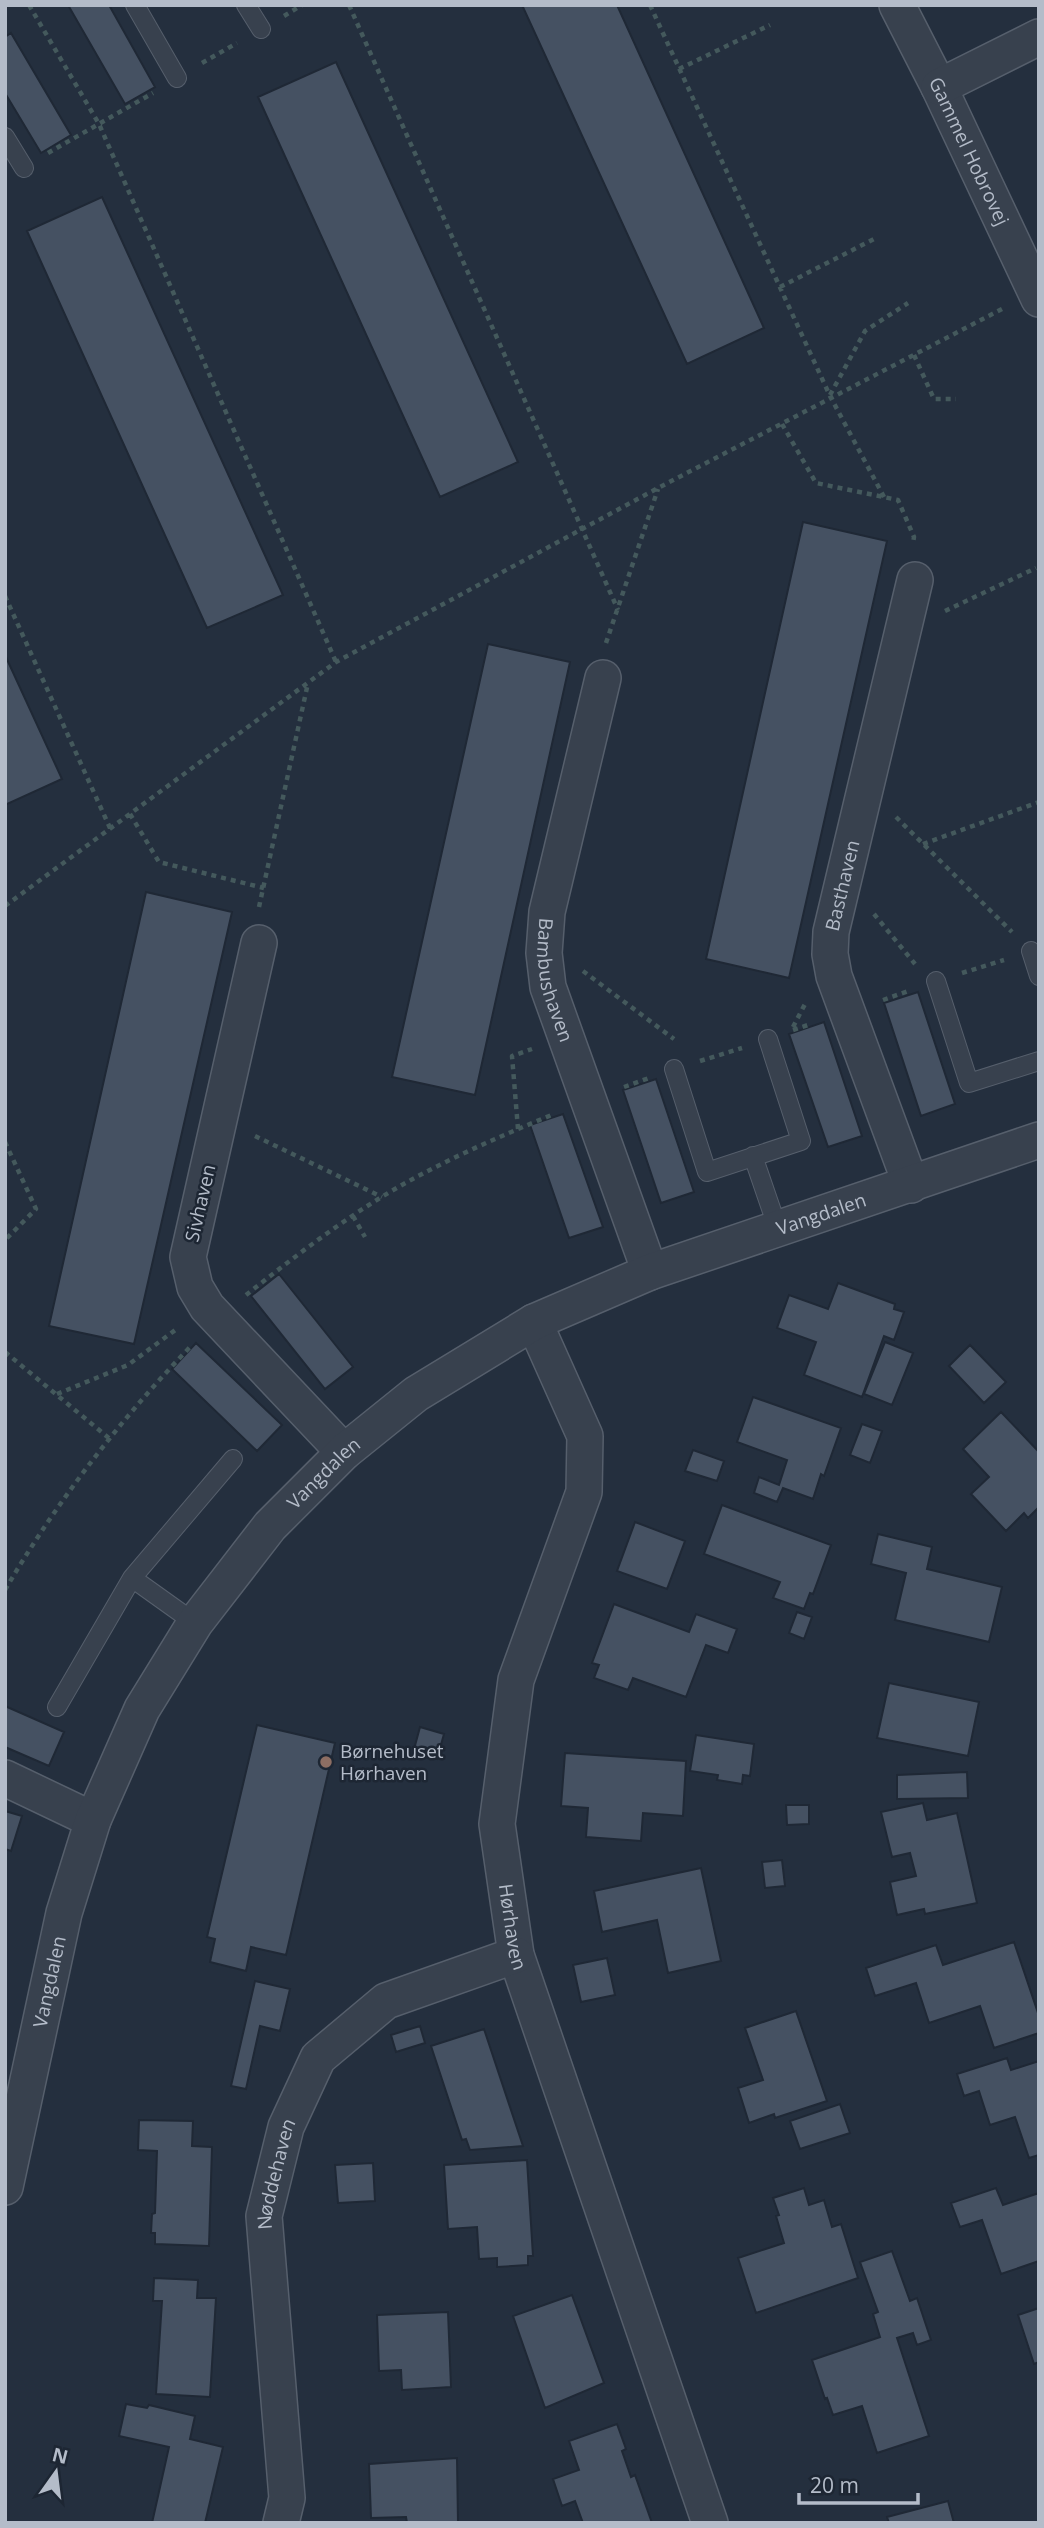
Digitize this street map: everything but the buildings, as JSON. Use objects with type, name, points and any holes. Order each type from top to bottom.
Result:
[{"type":"street","name":"Gammel Hobrovej","points":[[897,5],[939,87],[1037,295]]},
{"type":"street","points":[[939,87],[1039,37]]},
{"type":"street","name":"Basthaven","points":[[911,1185],[834,976],[830,954],[831,932],[915,580]]},
{"type":"street","name":"Bambushaven","points":[[603,678],[547,912],[544,953],[548,987],[650,1272]]},
{"type":"street","name":"Sivhaven","points":[[259,943],[188,1257],[195,1287],[212,1313],[344,1452]]},
{"type":"street","name":"Vangdalen","points":[[5,2187],[64,1913],[93,1820],[142,1709],[195,1623],[270,1526],[344,1452],[416,1394],[534,1322],[650,1272],[1039,1140]]},
{"type":"street","name":"Hørhaven","points":[[534,1322],[585,1436],[584,1492],[516,1680],[497,1824],[516,1955],[709,2523]]},
{"type":"street","points":[[5,1778],[93,1820]]},
{"type":"street","name":"Nøddehaven","points":[[281,2523],[287,2498],[264,2216],[286,2127],[318,2058],[386,2001],[516,1955]]},
{"type":"lane","points":[[135,5],[177,78]]},
{"type":"lane","points":[[246,5],[261,29]]},
{"type":"lane","points":[[5,137],[24,168]]},
{"type":"lane","points":[[1031,951],[1039,976]]},
{"type":"lane","points":[[933,982],[969,1083],[1039,1061]]},
{"type":"lane","points":[[674,1069],[706,1171],[802,1141],[768,1039]]},
{"type":"lane","points":[[753,1156],[778,1229]]},
{"type":"lane","points":[[57,1707],[132,1578],[233,1460]]},
{"type":"lane","points":[[132,1578],[195,1623]]},
{"type":"path","points":[[29,5],[99,124],[336,662]]},
{"type":"path","points":[[349,5],[618,610]]},
{"type":"path","points":[[650,5],[830,397],[884,497]]},
{"type":"path","points":[[679,69],[770,25]]},
{"type":"path","points":[[780,288],[876,238]]},
{"type":"path","points":[[5,906],[336,662],[830,397],[1037,295]]},
{"type":"path","points":[[830,397],[865,331],[908,303]]},
{"type":"path","points":[[914,355],[933,398],[956,399]]},
{"type":"path","points":[[782,424],[816,483],[898,500],[914,537],[909,569],[915,580]]},
{"type":"path","points":[[603,678],[597,669],[658,488]]},
{"type":"path","points":[[907,616],[936,615],[1036,568]]},
{"type":"path","points":[[5,596],[110,828]]},
{"type":"path","points":[[259,943],[256,922],[308,682]]},
{"type":"path","points":[[57,1395],[128,1365],[212,1313],[382,1197],[518,1129],[674,1069],[1031,951],[866,787]]},
{"type":"path","points":[[923,844],[1039,802]]},
{"type":"path","points":[[130,814],[159,862],[264,888]]},
{"type":"path","points":[[844,878],[933,982]]},
{"type":"path","points":[[545,942],[682,1045]]},
{"type":"path","points":[[518,1129],[512,1056],[566,1037]]},
{"type":"path","points":[[692,1053],[703,1060]]},
{"type":"path","points":[[219,1119],[382,1197]]},
{"type":"path","points":[[5,1143],[36,1209],[5,1240]]},
{"type":"path","points":[[353,1216],[365,1237]]},
{"type":"path","points":[[5,1590],[82,1473],[212,1313]]},
{"type":"path","points":[[5,1352],[110,1439]]},
{"type":"place","name":"Børnehuset Hørhaven","points":[[326,1762]]}]
